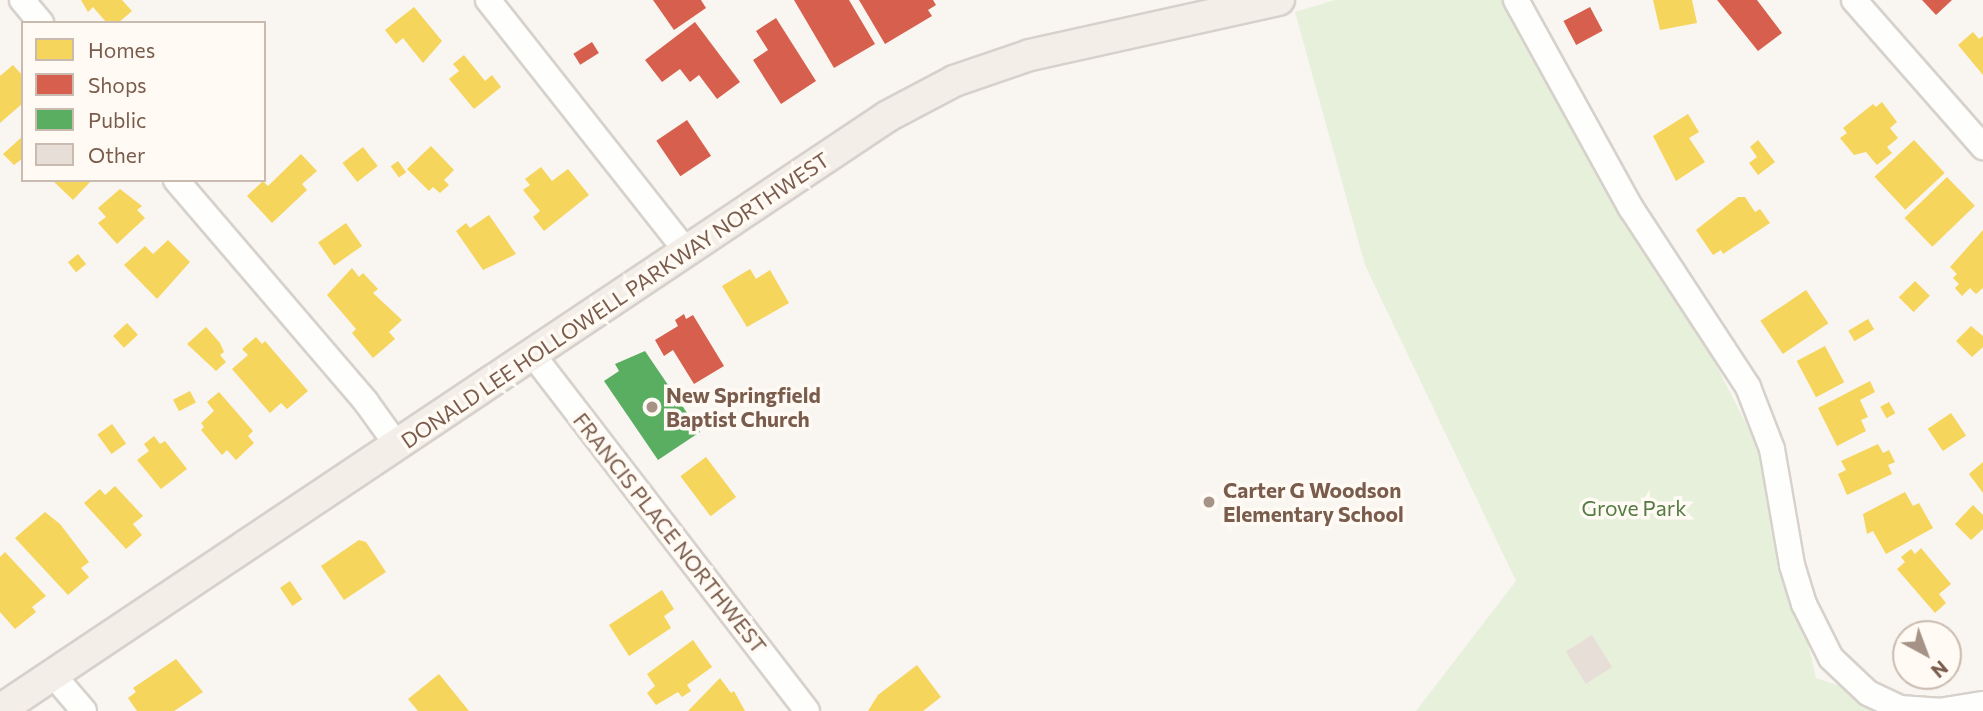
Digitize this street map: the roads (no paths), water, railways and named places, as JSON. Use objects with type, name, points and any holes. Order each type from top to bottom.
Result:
[{"type":"main road","name":"DONALD LEE HOLLOWELL PARKWAY NORTHWEST","points":[[2,710],[888,116],[954,81],[1030,54],[1279,0]]},
{"type":"street","points":[[22,0],[39,21]]},
{"type":"street","points":[[488,0],[687,252]]},
{"type":"street","points":[[1516,0],[1631,208],[1748,387],[1772,449],[1792,565],[1804,604],[1831,658],[1868,693],[1900,708],[1939,711],[1983,704]]},
{"type":"street","points":[[1854,0],[1983,147]]},
{"type":"street","points":[[178,182],[366,402],[397,445]]},
{"type":"street","name":"FRANCIS PLACE NORTHWEST","points":[[533,355],[807,711]]},
{"type":"street","points":[[54,676],[84,711]]},
{"type":"place","name":"New Springfield Baptist Church","points":[[652,407]]},
{"type":"place","name":"Carter G Woodson Elementary School","points":[[1209,502]]},
{"type":"park label","name":"Grove Park","points":[[1634,508]]}]
